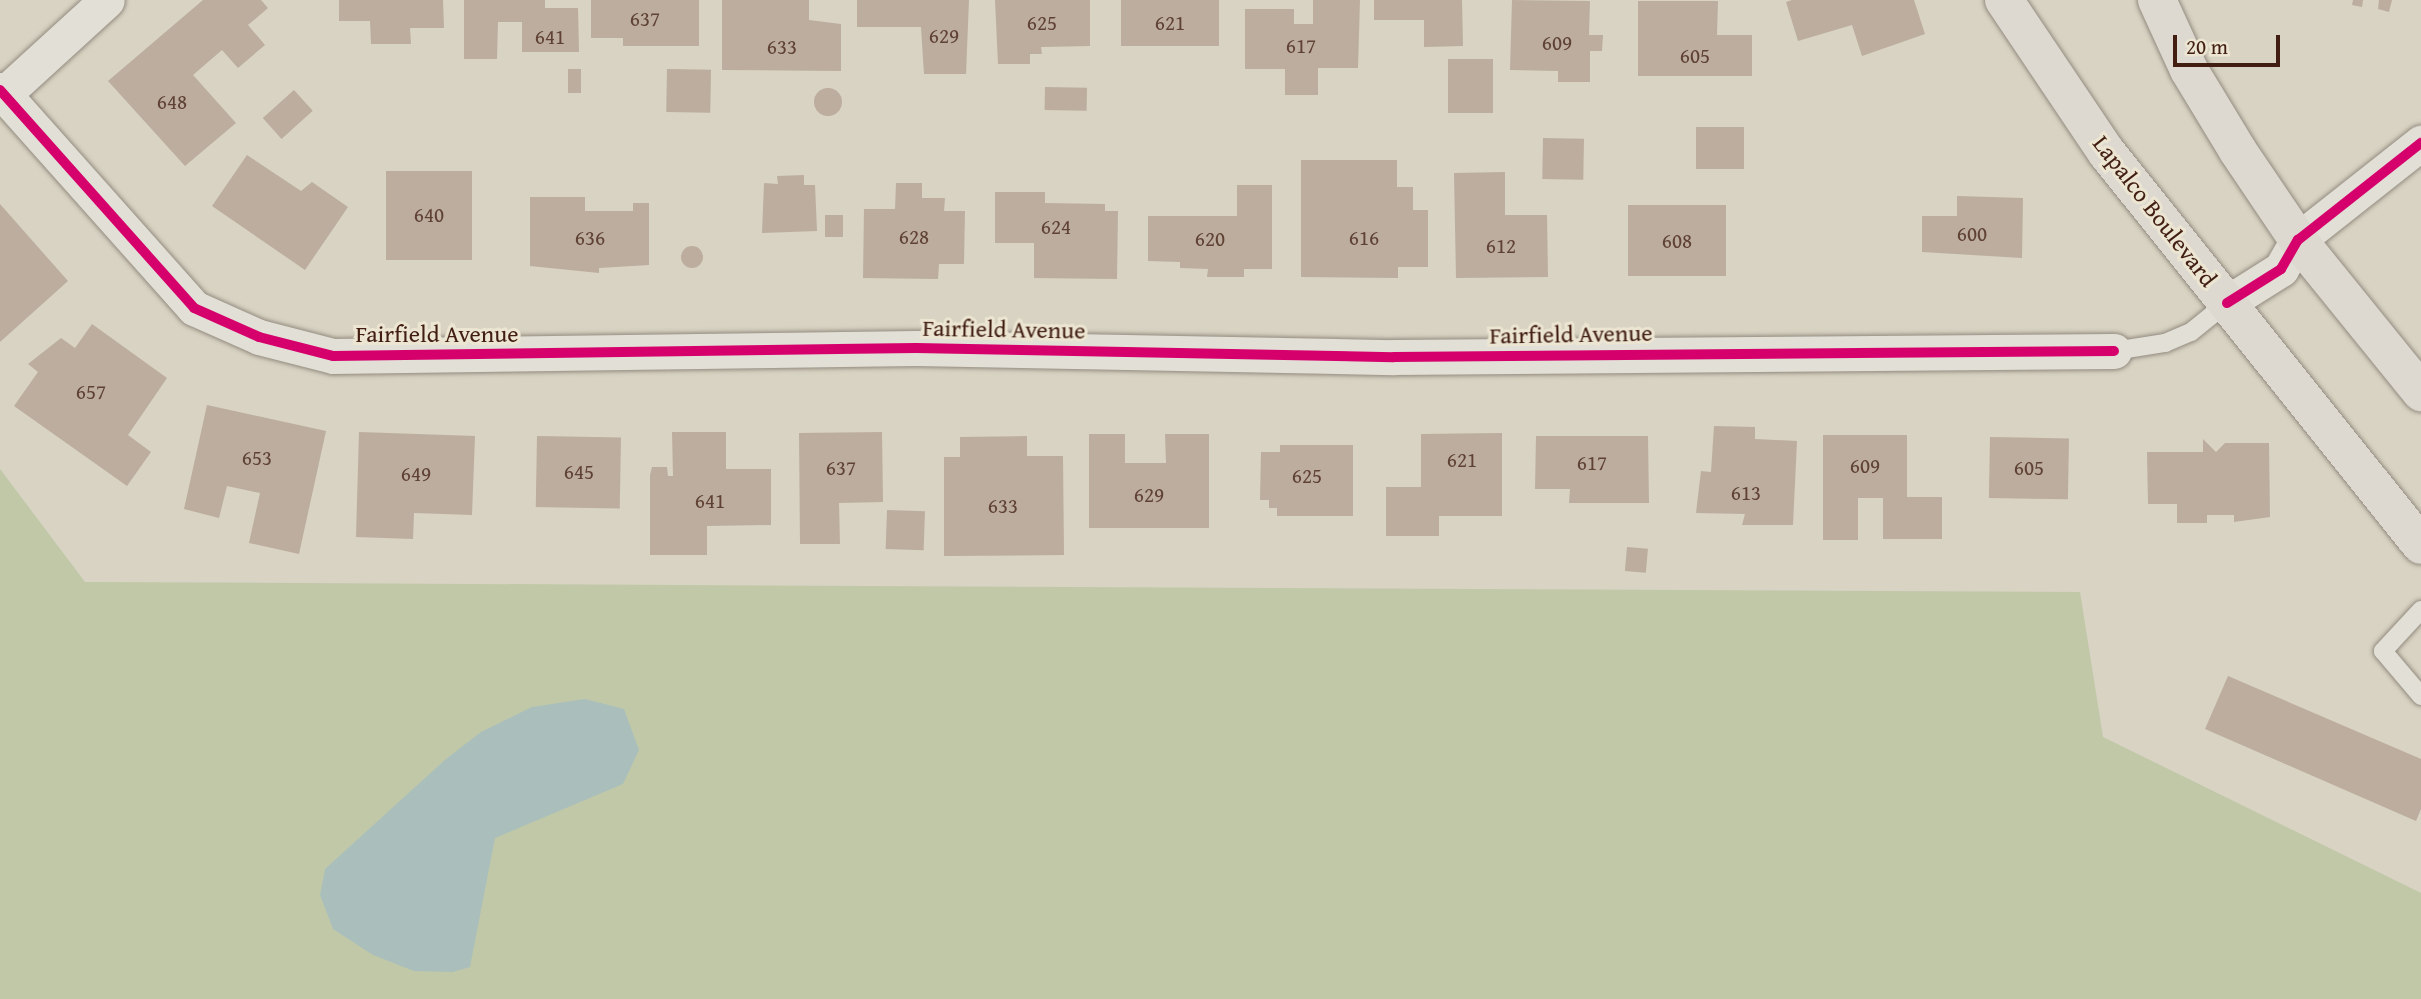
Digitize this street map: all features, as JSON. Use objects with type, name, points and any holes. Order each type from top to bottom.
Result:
[{"type":"main road","name":"Lapalco Boulevard","points":[[2004,0],[2107,153],[2421,545]]},
{"type":"main road","points":[[2157,0],[2189,71],[2298,240],[2421,392]]},
{"type":"street","points":[[2,92],[107,0]]},
{"type":"street","name":"Fairfield Avenue","points":[[2,92],[194,308],[259,338],[333,356],[916,348],[1394,358],[2115,351]]},
{"type":"street","name":"Fairfield Avenue","points":[[2227,303],[2281,269],[2298,240],[2421,143]]},
{"type":"lane","name":"Fairfield Avenue","points":[[2115,351],[2182,336],[2227,303]]},
{"type":"lane","points":[[2421,610],[2383,651],[2421,696]]},
{"type":"green space","points":[[0,469],[85,582],[2080,592],[2103,737],[2421,893],[2421,999],[0,999]]},
{"type":"shaded area","points":[[585,699],[624,709],[639,750],[623,784],[495,838],[470,967],[453,972],[414,971],[373,955],[333,929],[320,895],[325,869],[446,759],[481,732],[532,707]]},
{"type":"building","points":[[203,0],[261,0],[268,8],[248,25],[265,45],[238,68],[222,50],[193,75],[236,123],[185,166],[108,81]]},
{"type":"building","points":[[339,0],[443,0],[444,28],[410,28],[411,44],[371,44],[370,21],[339,21]]},
{"type":"building","points":[[464,0],[545,0],[545,8],[578,8],[579,52],[522,52],[522,22],[498,22],[497,59],[464,59]]},
{"type":"building","points":[[591,0],[699,0],[699,46],[623,46],[623,38],[591,38]]},
{"type":"building","points":[[722,0],[809,0],[809,20],[841,24],[841,71],[722,70]]},
{"type":"building","points":[[857,0],[969,0],[966,74],[924,74],[921,27],[857,27]]},
{"type":"building","points":[[995,0],[1090,0],[1090,46],[1041,47],[1042,54],[1030,54],[1030,64],[998,64]]},
{"type":"building","points":[[1121,0],[1219,0],[1219,46],[1121,46]]},
{"type":"building","points":[[1313,0],[1360,0],[1358,68],[1318,68],[1318,95],[1285,95],[1285,69],[1245,69],[1245,9],[1294,9],[1294,24],[1313,24]]},
{"type":"building","points":[[1374,0],[1462,0],[1463,46],[1424,47],[1424,20],[1374,20]]},
{"type":"building","points":[[1512,0],[1590,1],[1589,35],[1603,35],[1602,51],[1590,51],[1590,82],[1558,82],[1558,71],[1510,70]]},
{"type":"building","points":[[1914,0],[1925,34],[1862,56],[1852,25],[1798,41],[1786,2]]},
{"type":"building","points":[[2353,0],[2363,0],[2362,7],[2352,5]]},
{"type":"building","points":[[2379,0],[2392,0],[2389,12],[2378,9]]},
{"type":"building","points":[[1638,1],[1718,1],[1717,35],[1752,35],[1752,76],[1638,76]]},
{"type":"building","points":[[1448,59],[1493,59],[1493,113],[1448,113]]},
{"type":"building","points":[[568,69],[581,69],[581,93],[568,93]]},
{"type":"building","points":[[667,69],[711,70],[710,113],[666,112]]},
{"type":"building","points":[[1045,87],[1087,88],[1087,111],[1045,110]]},
{"type":"building","points":[[828,88],[838,92],[842,102],[838,112],[828,116],[818,112],[814,102],[818,92]]},
{"type":"building","points":[[294,90],[313,111],[282,139],[263,118]]},
{"type":"building","points":[[1696,127],[1744,127],[1744,169],[1696,169]]},
{"type":"building","points":[[1543,138],[1584,139],[1583,180],[1542,179]]},
{"type":"building","points":[[247,155],[301,191],[312,182],[348,207],[305,270],[212,206]]},
{"type":"building","points":[[1301,160],[1397,160],[1397,187],[1413,187],[1413,210],[1428,210],[1428,267],[1398,267],[1398,278],[1301,277]]},
{"type":"building","points":[[386,171],[472,171],[472,260],[386,260]]},
{"type":"building","points":[[1505,172],[1505,215],[1547,215],[1548,277],[1456,278],[1454,173]]},
{"type":"building","points":[[804,175],[804,185],[815,185],[817,231],[762,233],[764,183],[778,184],[777,176]]},
{"type":"building","points":[[896,183],[922,183],[922,198],[945,198],[944,211],[965,211],[964,264],[939,264],[938,279],[863,278],[864,209],[895,209]]},
{"type":"building","points":[[1237,185],[1272,185],[1272,269],[1244,269],[1244,277],[1207,277],[1208,269],[1180,268],[1180,262],[1148,261],[1148,216],[1237,216]]},
{"type":"building","points":[[995,192],[1045,192],[1045,203],[1105,204],[1105,211],[1118,211],[1117,279],[1034,278],[1034,243],[995,243]]},
{"type":"building","points":[[1957,196],[2023,198],[2022,258],[1922,252],[1922,216],[1957,216]]},
{"type":"building","points":[[530,197],[585,197],[585,211],[633,211],[633,203],[649,203],[649,265],[599,268],[599,273],[530,266]]},
{"type":"building","points":[[0,204],[68,281],[0,342]]},
{"type":"building","points":[[1628,205],[1726,205],[1726,276],[1628,276]]},
{"type":"building","points":[[825,215],[843,215],[843,237],[825,237]]},
{"type":"building","points":[[692,246],[700,249],[703,257],[700,265],[692,268],[684,265],[681,257],[684,249]]},
{"type":"building","points":[[92,324],[167,378],[128,435],[151,452],[127,486],[14,406],[38,372],[28,364],[61,338],[75,348]]},
{"type":"building","points":[[207,405],[326,431],[299,554],[249,543],[260,493],[227,486],[219,518],[184,509]]},
{"type":"building","points":[[1714,426],[1755,427],[1755,439],[1797,441],[1793,525],[1742,525],[1745,514],[1696,513],[1701,471],[1711,472]]},
{"type":"building","points":[[359,432],[475,436],[472,515],[414,513],[413,539],[356,537]]},
{"type":"building","points":[[672,432],[726,432],[726,469],[771,469],[771,525],[707,526],[707,555],[650,555],[650,475],[652,467],[667,467],[668,476],[673,476]]},
{"type":"building","points":[[882,432],[883,502],[839,503],[840,544],[800,544],[799,433]]},
{"type":"building","points":[[1502,433],[1502,516],[1439,516],[1439,536],[1386,536],[1386,487],[1421,487],[1421,434]]},
{"type":"building","points":[[1089,434],[1125,434],[1125,463],[1166,463],[1165,434],[1209,434],[1209,528],[1089,528]]},
{"type":"building","points":[[1823,435],[1907,435],[1907,497],[1942,497],[1942,539],[1883,539],[1883,498],[1858,498],[1858,540],[1823,540]]},
{"type":"building","points":[[537,436],[621,437],[620,508],[536,507]]},
{"type":"building","points":[[1027,436],[1027,456],[1063,456],[1064,555],[944,556],[944,457],[960,457],[960,437]]},
{"type":"building","points":[[1536,436],[1648,436],[1649,503],[1569,503],[1570,489],[1535,489]]},
{"type":"building","points":[[1990,437],[2069,438],[2068,499],[1989,498]]},
{"type":"building","points":[[2203,439],[2216,452],[2225,443],[2269,443],[2270,517],[2234,522],[2234,515],[2207,515],[2207,523],[2177,523],[2177,504],[2148,504],[2147,452],[2203,452]]},
{"type":"building","points":[[1280,445],[1353,445],[1353,516],[1277,516],[1277,508],[1269,508],[1269,500],[1260,500],[1261,452],[1280,452]]},
{"type":"building","points":[[887,510],[925,511],[924,550],[886,549]]},
{"type":"building","points":[[1627,547],[1648,549],[1646,573],[1625,571]]},
{"type":"building","points":[[2228,676],[2421,759],[2421,809],[2416,821],[2205,729]]},
{"type":"cycle path","points":[[0,90],[194,308],[259,337],[333,356],[916,348],[1394,357],[2114,351]]},
{"type":"cycle path","points":[[2227,303],[2281,269],[2298,240],[2421,143]]}]
